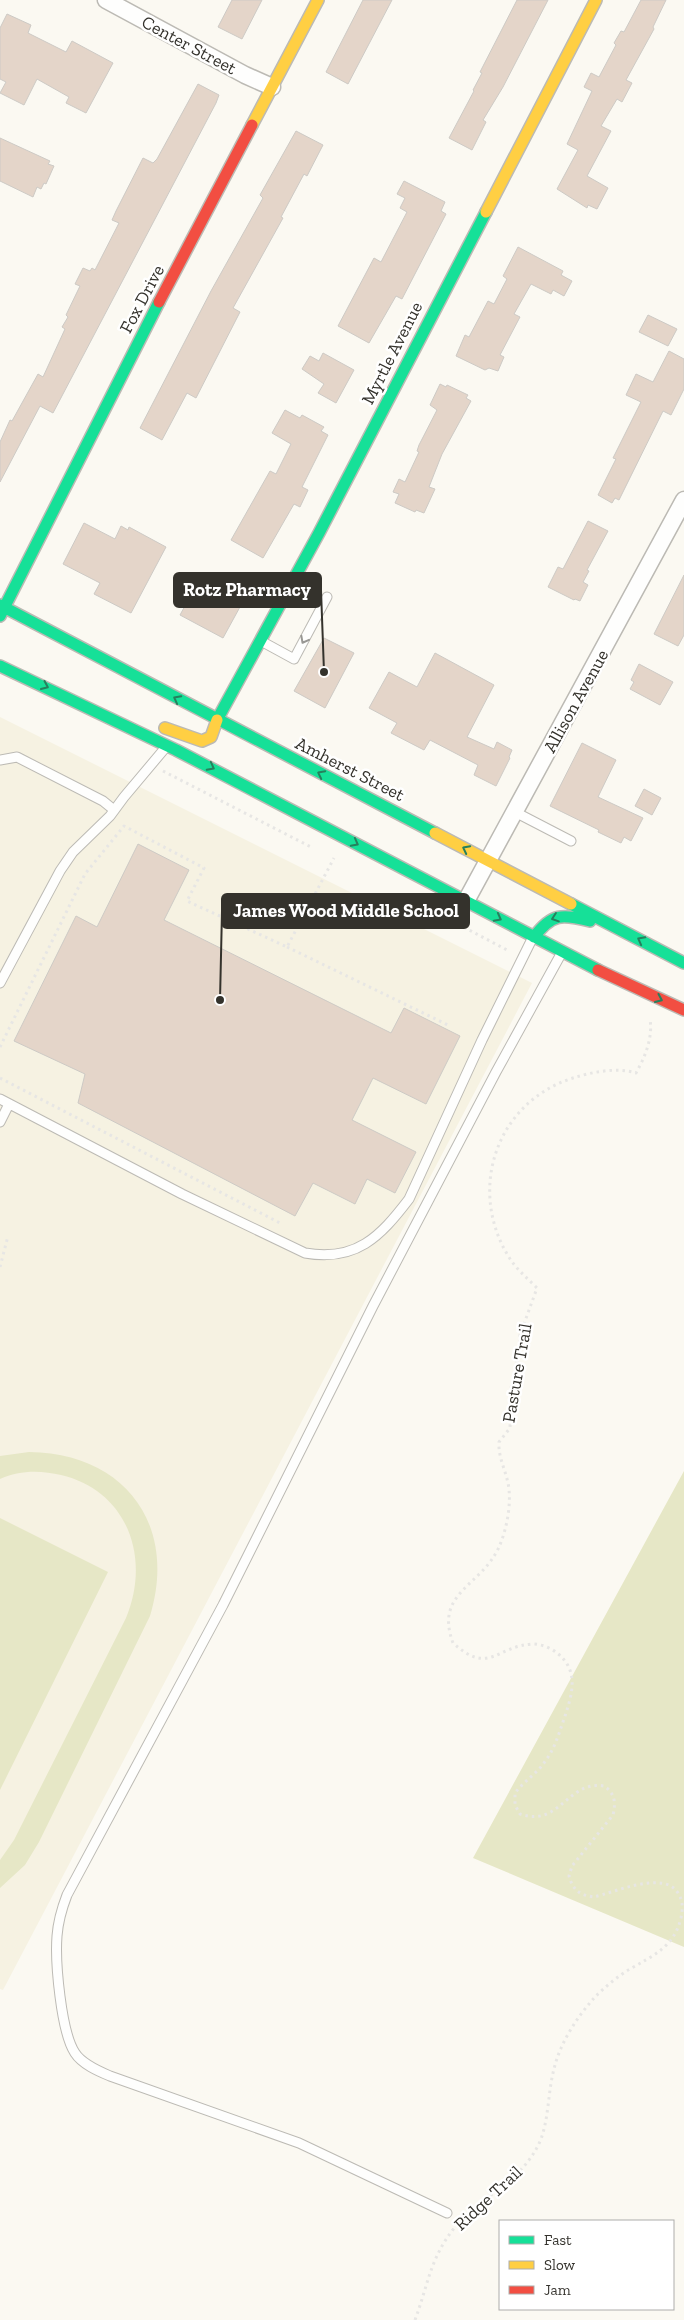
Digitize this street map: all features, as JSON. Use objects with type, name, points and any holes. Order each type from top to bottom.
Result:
[{"type":"main road","name":"Fox Drive","points":[[1,610],[131,356],[318,0]]},
{"type":"main road","name":"Myrtle Avenue","points":[[108,717],[162,727],[202,741],[211,737],[217,720],[596,0]]},
{"type":"main road","name":"Amherst Street","points":[[1,610],[684,963]]},
{"type":"main road","points":[[0,666],[108,717],[166,747],[197,760],[563,952],[684,1010]]},
{"type":"main road","points":[[534,937],[548,920],[562,915],[617,928]]},
{"type":"street","name":"Center Street","points":[[106,0],[245,75],[272,87]]},
{"type":"street","name":"Allison Avenue","points":[[466,901],[684,500]]},
{"type":"lane","points":[[260,641],[294,659],[327,597]]},
{"type":"lane","points":[[0,983],[60,870],[73,852],[114,810],[166,747]]},
{"type":"lane","points":[[0,760],[17,757],[103,801],[114,810]]},
{"type":"lane","points":[[515,812],[571,841]]},
{"type":"lane","points":[[0,1099],[182,1194],[305,1252],[322,1256],[349,1252],[374,1239],[393,1220],[409,1199],[482,1040],[534,937]]},
{"type":"lane","points":[[447,2213],[299,2143],[110,2076],[76,2056],[70,2044],[59,1980],[56,1937],[60,1915],[67,1895],[223,1605],[373,1306],[496,1072],[563,952]]},
{"type":"lane","points":[[0,1122],[9,1104]]},
{"type":"path","points":[[0,1046],[85,874],[124,826],[204,868],[187,901],[450,1026]]},
{"type":"path","points":[[287,947],[334,858]]},
{"type":"path","name":"Pasture Trail","points":[[578,2019],[595,1998],[629,1969],[664,1949],[678,1929],[683,1901],[677,1890],[662,1881],[651,1882],[594,1897],[584,1896],[575,1891],[569,1876],[572,1866],[613,1815],[616,1806],[614,1796],[604,1786],[588,1785],[546,1815],[533,1818],[520,1814],[515,1805],[515,1793],[546,1762],[558,1740],[572,1697],[571,1670],[557,1653],[548,1647],[534,1644],[514,1646],[486,1659],[475,1658],[453,1642],[447,1619],[452,1602],[478,1578],[494,1556],[504,1530],[509,1501],[508,1484],[499,1454],[499,1442],[510,1428],[511,1388],[519,1352],[520,1335],[537,1288],[519,1271],[501,1243],[492,1217],[488,1188],[491,1167],[506,1130],[515,1118],[538,1096],[565,1081],[586,1074],[626,1070],[636,1073],[644,1059],[652,1030],[650,1019]]},
{"type":"path","points":[[0,1078],[280,1223]]},
{"type":"path","points":[[0,1267],[8,1236]]},
{"type":"path","name":"Ridge Trail","points":[[415,2320],[426,2278],[440,2250],[455,2227],[473,2208],[510,2182],[530,2157],[541,2139],[554,2068],[565,2040],[578,2019]]},
{"type":"shaded area","points":[[0,717],[532,983],[3,1990],[0,1989]]},
{"type":"green space","points":[[29,1452],[63,1456],[92,1465],[116,1480],[136,1500],[149,1524],[156,1552],[157,1583],[150,1616],[39,1842],[25,1865],[0,1888],[0,1860],[14,1840],[126,1618],[133,1595],[136,1573],[134,1551],[128,1530],[118,1511],[103,1496],[84,1483],[53,1473],[22,1472],[0,1479],[0,1456]]},
{"type":"green space","points":[[684,1471],[684,1947],[473,1858]]},
{"type":"green space","points":[[0,1518],[108,1572],[0,1790]]},
{"type":"building","points":[[232,0],[262,0],[242,39],[218,27]]},
{"type":"building","points":[[363,0],[392,0],[348,84],[326,72]]},
{"type":"building","points":[[517,0],[548,0],[503,87],[483,120],[486,122],[472,150],[449,138],[474,91],[482,73],[480,72]]},
{"type":"building","points":[[641,0],[666,0],[653,27],[654,29],[626,80],[632,83],[622,102],[617,99],[601,126],[611,131],[587,176],[608,188],[597,209],[588,205],[587,208],[557,189],[578,150],[567,144],[592,91],[584,87],[591,73],[599,77],[616,45],[614,43],[621,31],[624,32]]},
{"type":"building","points":[[7,14],[31,25],[28,33],[66,52],[72,41],[113,63],[86,113],[66,103],[69,97],[37,79],[24,105],[0,93],[6,82],[0,79],[0,28]]},
{"type":"building","points":[[198,84],[219,95],[216,103],[53,413],[40,406],[0,482],[0,442],[10,420],[12,421],[38,374],[43,377],[65,329],[62,327],[68,317],[66,315],[80,286],[75,284],[83,268],[90,271],[92,268],[95,270],[119,223],[112,220],[143,158],[153,163],[157,159]]},
{"type":"building","points":[[296,131],[323,145],[307,176],[304,174],[281,217],[283,218],[233,308],[240,312],[196,398],[187,393],[162,440],[140,428],[211,291],[263,198],[260,195]]},
{"type":"building","points":[[0,138],[50,161],[48,164],[54,166],[46,184],[44,183],[41,189],[37,187],[33,197],[0,181]]},
{"type":"building","points":[[404,181],[445,202],[441,211],[446,214],[402,299],[396,296],[369,343],[338,326],[374,258],[381,262],[407,212],[400,208],[405,198],[397,194]]},
{"type":"building","points":[[518,247],[563,271],[561,275],[572,281],[564,296],[553,290],[551,294],[531,284],[514,314],[520,317],[500,355],[504,357],[498,371],[489,368],[485,370],[456,356],[465,335],[469,337],[488,301],[494,304],[507,279],[503,276]]},
{"type":"building","points":[[648,315],[677,329],[668,346],[639,332]]},
{"type":"building","points":[[669,351],[684,359],[684,389],[671,415],[663,411],[619,500],[615,498],[612,503],[598,495],[616,459],[613,458],[641,402],[626,395],[636,374],[653,382]]},
{"type":"building","points":[[323,353],[354,370],[336,403],[318,393],[324,384],[302,369],[310,356],[319,361]]},
{"type":"building","points":[[440,384],[446,387],[447,385],[468,395],[466,398],[471,401],[442,454],[429,487],[435,489],[424,513],[416,510],[415,512],[395,503],[399,494],[393,492],[399,479],[405,482],[419,452],[417,451],[419,445],[437,410],[430,405]]},
{"type":"building","points":[[285,410],[300,418],[302,415],[324,427],[321,431],[328,435],[302,487],[308,490],[300,507],[294,504],[263,558],[231,540],[270,471],[276,474],[291,444],[272,433]]},
{"type":"building","points":[[588,521],[608,531],[587,570],[589,571],[583,582],[588,585],[580,601],[548,587],[558,567],[563,569]]},
{"type":"building","points":[[84,523],[115,539],[121,526],[128,530],[129,527],[166,547],[131,613],[94,594],[100,583],[63,564]]},
{"type":"building","points":[[203,573],[246,596],[223,638],[180,615]]},
{"type":"building","points":[[684,575],[684,635],[678,646],[654,634]]},
{"type":"building","points":[[324,638],[354,653],[325,708],[294,691]]},
{"type":"building","points":[[435,653],[494,685],[467,737],[494,749],[497,742],[512,750],[496,786],[474,775],[478,765],[430,740],[424,750],[391,733],[397,723],[369,708],[389,672],[417,687]]},
{"type":"building","points":[[639,664],[673,682],[660,705],[630,689],[634,682],[631,680]]},
{"type":"building","points":[[582,743],[616,760],[598,797],[643,818],[631,841],[624,837],[621,843],[550,806]]},
{"type":"building","points":[[644,789],[661,798],[652,815],[635,806]]},
{"type":"building","points":[[138,844],[189,870],[164,920],[391,1033],[404,1008],[460,1036],[426,1104],[373,1078],[352,1120],[416,1152],[395,1193],[367,1179],[355,1204],[313,1183],[295,1216],[78,1103],[85,1074],[14,1041],[76,916],[97,927]]},
{"type":"traffic: fast","points":[[217,720],[319,533],[486,212]]},
{"type":"traffic: fast","points":[[0,616],[159,302]]},
{"type":"traffic: fast","points":[[0,605],[435,833]]},
{"type":"traffic: fast","points":[[0,666],[176,750],[598,970]]},
{"type":"traffic: fast","points":[[571,904],[684,963]]},
{"type":"traffic: fast","points":[[534,937],[546,923],[558,917],[572,917],[590,921]]},
{"type":"traffic: slow","points":[[252,125],[318,0]]},
{"type":"traffic: slow","points":[[486,212],[596,0]]},
{"type":"traffic: slow","points":[[165,728],[202,741],[211,737],[217,720]]},
{"type":"traffic: slow","points":[[435,833],[571,904]]},
{"type":"traffic: jam","points":[[159,302],[252,125]]},
{"type":"traffic: jam","points":[[598,970],[684,1010]]},
{"type":"place","name":"Rotz Pharmacy","points":[[324,672]]},
{"type":"place","name":"James Wood Middle School","points":[[220,1000]]}]
